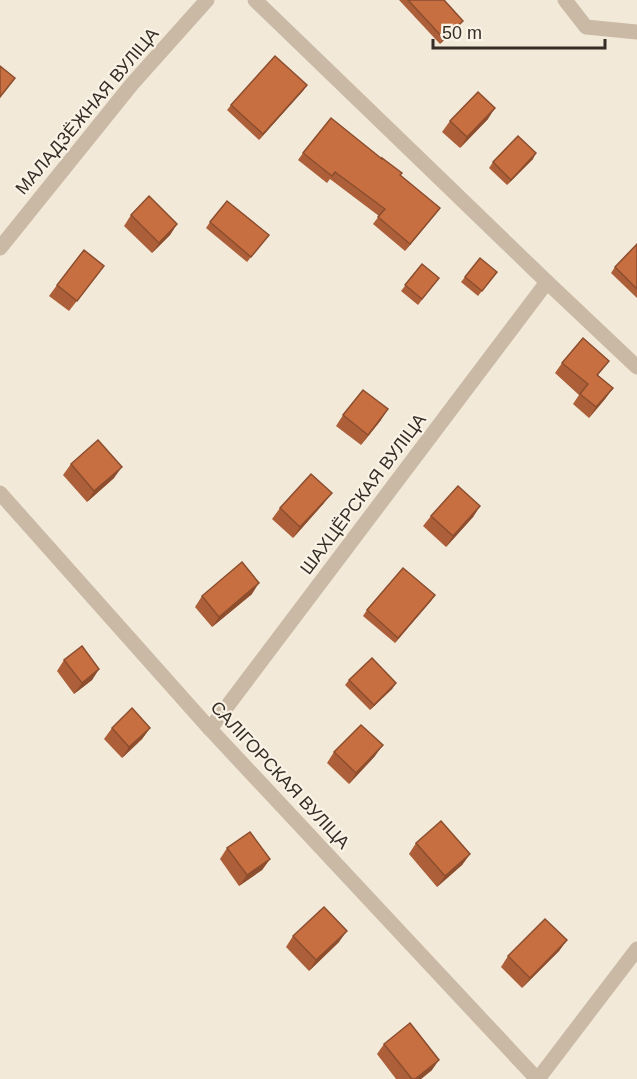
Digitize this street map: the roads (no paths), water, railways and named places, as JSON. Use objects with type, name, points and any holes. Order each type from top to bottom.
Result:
[{"type":"street","name":"МАЛАДЗЁЖНАЯ ВУЛІЦА","points":[[0,248],[132,84],[207,0]]},
{"type":"street","points":[[255,0],[637,367]]},
{"type":"street","points":[[565,0],[586,27],[637,32]]},
{"type":"street","name":"ШАХЦЁРСКАЯ ВУЛІЦА","points":[[210,729],[547,282]]},
{"type":"street","name":"САЛІГОРСКАЯ ВУЛІЦА","points":[[0,493],[210,729],[537,1079]]},
{"type":"street","points":[[537,1079],[637,949]]}]
